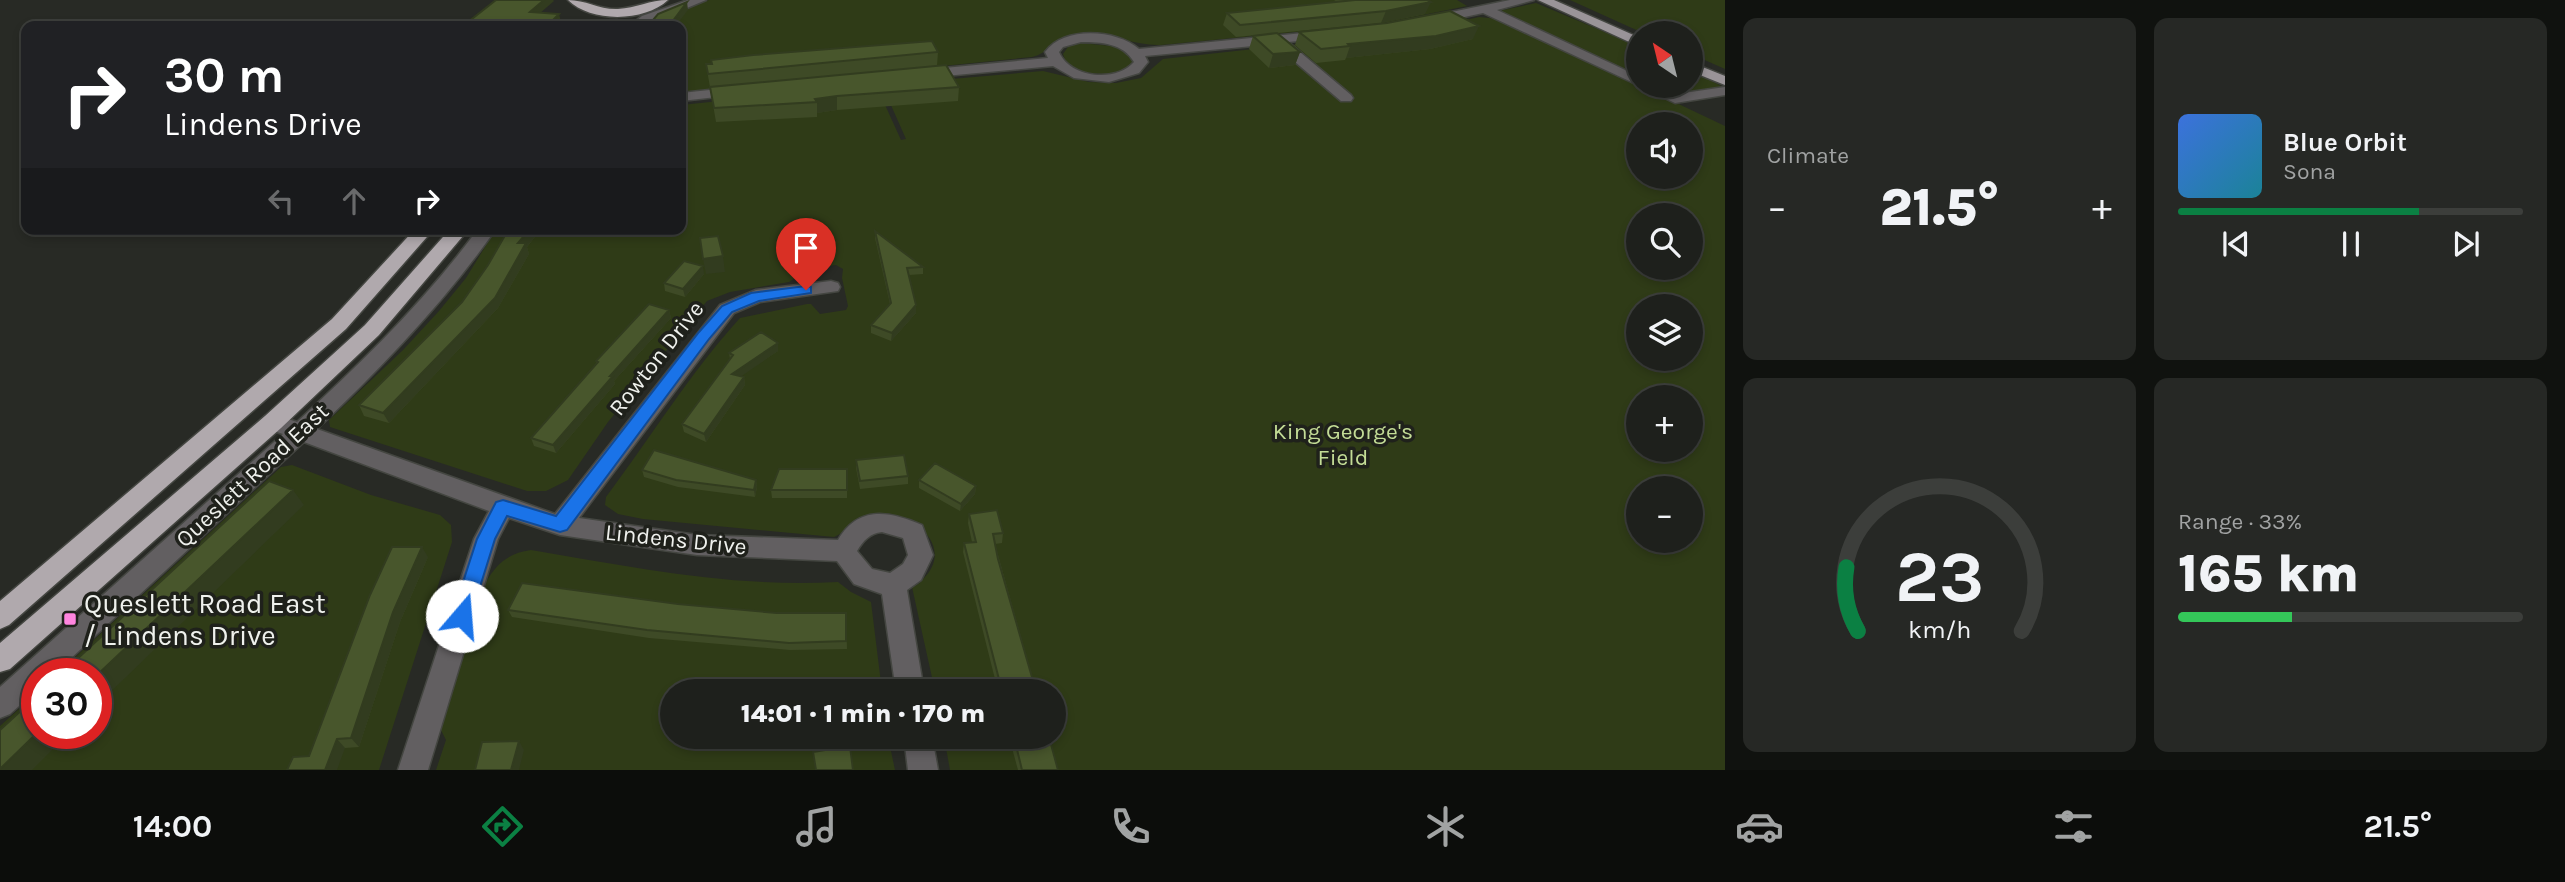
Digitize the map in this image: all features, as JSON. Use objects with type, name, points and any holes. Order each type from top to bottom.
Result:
[{"type":"highway","points":[[574,0],[588,9],[612,12],[640,9]]},
{"type":"highway","points":[[620,21],[623,17],[662,0]]},
{"type":"highway","points":[[588,9],[588,21]]},
{"type":"highway","points":[[0,617],[340,324],[420,235]]},
{"type":"highway","name":"Queslett Road East","points":[[0,660],[273,422],[372,330],[455,235]]},
{"type":"highway","points":[[243,408],[273,422]]},
{"type":"main road","points":[[1544,0],[1626,37]]},
{"type":"main road","points":[[1703,72],[1725,81]]},
{"type":"street","points":[[644,21],[700,0]]},
{"type":"street","points":[[1467,0],[1626,75]]},
{"type":"street","points":[[1421,22],[1528,0]]},
{"type":"street","points":[[1054,62],[1052,52],[1058,44],[1081,38],[1115,41],[1138,53],[1342,34]]},
{"type":"street","points":[[1277,40],[1346,98]]},
{"type":"street","points":[[903,76],[1054,62],[1076,74],[1106,78],[1121,76],[1138,68],[1141,62],[1138,53]]},
{"type":"street","points":[[686,96],[748,90]]},
{"type":"street","points":[[1703,95],[1725,91]]},
{"type":"street","name":"Queslett Road East","points":[[0,705],[301,432],[399,336],[459,271],[483,235]]},
{"type":"street","name":"Rowton Drive","points":[[560,525],[704,335],[727,309],[756,296],[832,288]]},
{"type":"street","name":"Lindens Drive","points":[[273,422],[503,507],[560,525],[697,545],[845,551]]},
{"type":"street","points":[[413,770],[486,539],[503,507]]},
{"type":"street","points":[[889,520],[912,532],[921,555],[912,572],[893,585],[872,582],[854,572],[845,551],[851,538],[863,526],[889,520]]},
{"type":"street","points":[[893,585],[908,679]]},
{"type":"street","points":[[920,749],[923,770]]},
{"type":"green space","points":[[709,0],[1457,0],[1467,6],[1379,24],[1161,45],[1082,34],[1064,38],[1032,57],[686,92],[686,21],[654,21]]},
{"type":"green space","points":[[1570,0],[1725,0],[1725,69],[1703,59],[1703,21],[1626,21],[1626,25]]},
{"type":"green space","points":[[1536,3],[1626,41],[1626,74],[1499,11]]},
{"type":"green space","name":"King George's Field","points":[[1479,17],[1499,19],[1626,79],[1626,98],[1666,98],[1695,112],[1626,112],[1626,189],[1703,189],[1703,116],[1725,126],[1725,770],[950,770],[946,749],[1066,749],[1066,679],[932,679],[912,587],[925,577],[933,564],[935,552],[931,540],[923,530],[899,516],[885,513],[861,518],[834,537],[643,519],[618,514],[605,505],[606,497],[671,406],[740,318],[807,304],[811,304],[820,314],[846,310],[848,306],[842,278],[843,269],[836,265],[809,269],[789,282],[730,292],[707,301],[608,422],[568,480],[546,491],[527,491],[330,427],[329,420],[403,350],[439,311],[466,278],[492,235],[686,235],[686,104],[876,85],[901,140],[906,139],[882,85],[1043,71],[1089,82],[1116,83],[1141,78],[1163,59],[1417,31]]},
{"type":"green space","points":[[1081,43],[1121,47],[1135,62],[1122,73],[1080,70],[1072,67],[1063,54],[1068,47]]},
{"type":"green space","points":[[1703,76],[1723,87],[1703,90]]},
{"type":"green space","points":[[292,465],[371,495],[440,515],[451,525],[452,542],[379,770],[0,770],[0,726],[21,707],[21,749],[112,749],[112,658],[74,658],[281,467]]},
{"type":"green space","points":[[531,550],[722,579],[838,582],[871,602],[881,679],[660,679],[660,749],[891,749],[895,770],[436,770],[446,740],[441,730],[486,582],[504,560]]},
{"type":"building","points":[[496,0],[544,0],[530,12],[559,14],[552,21],[469,21]]},
{"type":"building","points":[[1355,0],[1431,2],[1386,11],[1240,25],[1227,13]]},
{"type":"building","points":[[687,2],[673,21],[652,21],[658,14]]},
{"type":"building","points":[[1450,11],[1479,26],[1436,36],[1321,49],[1299,32],[1387,23]]},
{"type":"building","points":[[1277,33],[1300,52],[1273,54],[1253,36]]},
{"type":"building","points":[[932,41],[938,52],[708,74],[706,64],[712,64],[711,60],[753,55]]},
{"type":"building","points":[[946,65],[959,87],[837,96],[815,99],[817,102],[714,108],[710,87]]},
{"type":"building","points":[[875,231],[923,267],[907,268],[916,305],[892,333],[871,325],[891,303]]},
{"type":"building","points":[[505,235],[525,235],[518,243],[526,243],[495,298],[383,413],[359,405],[462,302]]},
{"type":"building","points":[[718,236],[723,256],[703,259],[700,238]]},
{"type":"building","points":[[684,261],[703,266],[683,289],[664,283]]},
{"type":"building","points":[[649,304],[669,310],[553,445],[531,438],[598,362],[596,361]]},
{"type":"building","points":[[761,332],[778,343],[732,374],[744,377],[704,434],[682,424],[733,355],[729,353]]},
{"type":"building","points":[[654,450],[756,480],[754,490],[676,480],[642,470]]},
{"type":"building","points":[[904,455],[908,476],[860,481],[856,460]]},
{"type":"building","points":[[935,463],[976,486],[961,504],[919,480]]},
{"type":"building","points":[[779,469],[847,469],[847,490],[771,490]]},
{"type":"building","points":[[269,481],[293,490],[112,661],[112,658],[78,658]]},
{"type":"building","points":[[997,510],[1003,533],[993,534],[998,559],[1033,679],[999,679],[964,543],[976,542],[969,514]]},
{"type":"building","points":[[392,547],[422,547],[393,612],[351,738],[337,739],[325,770],[287,770],[293,757],[309,756],[370,595]]},
{"type":"building","points":[[522,583],[678,604],[777,613],[846,613],[846,641],[789,643],[647,630],[508,610]]},
{"type":"building","points":[[21,711],[21,749],[0,769],[0,730]]},
{"type":"building","points":[[519,741],[511,770],[475,770],[482,742]]},
{"type":"building","points":[[850,749],[853,770],[816,770],[813,752]]},
{"type":"building","points":[[1017,749],[1052,749],[1058,770],[1022,770]]},
{"type":"place","name":"Queslett Road East / Lindens Drive","points":[[70,619]]},
{"type":"route","points":[[462,616],[486,539],[503,507],[560,525],[704,335],[727,309],[756,296],[806,290]]}]
